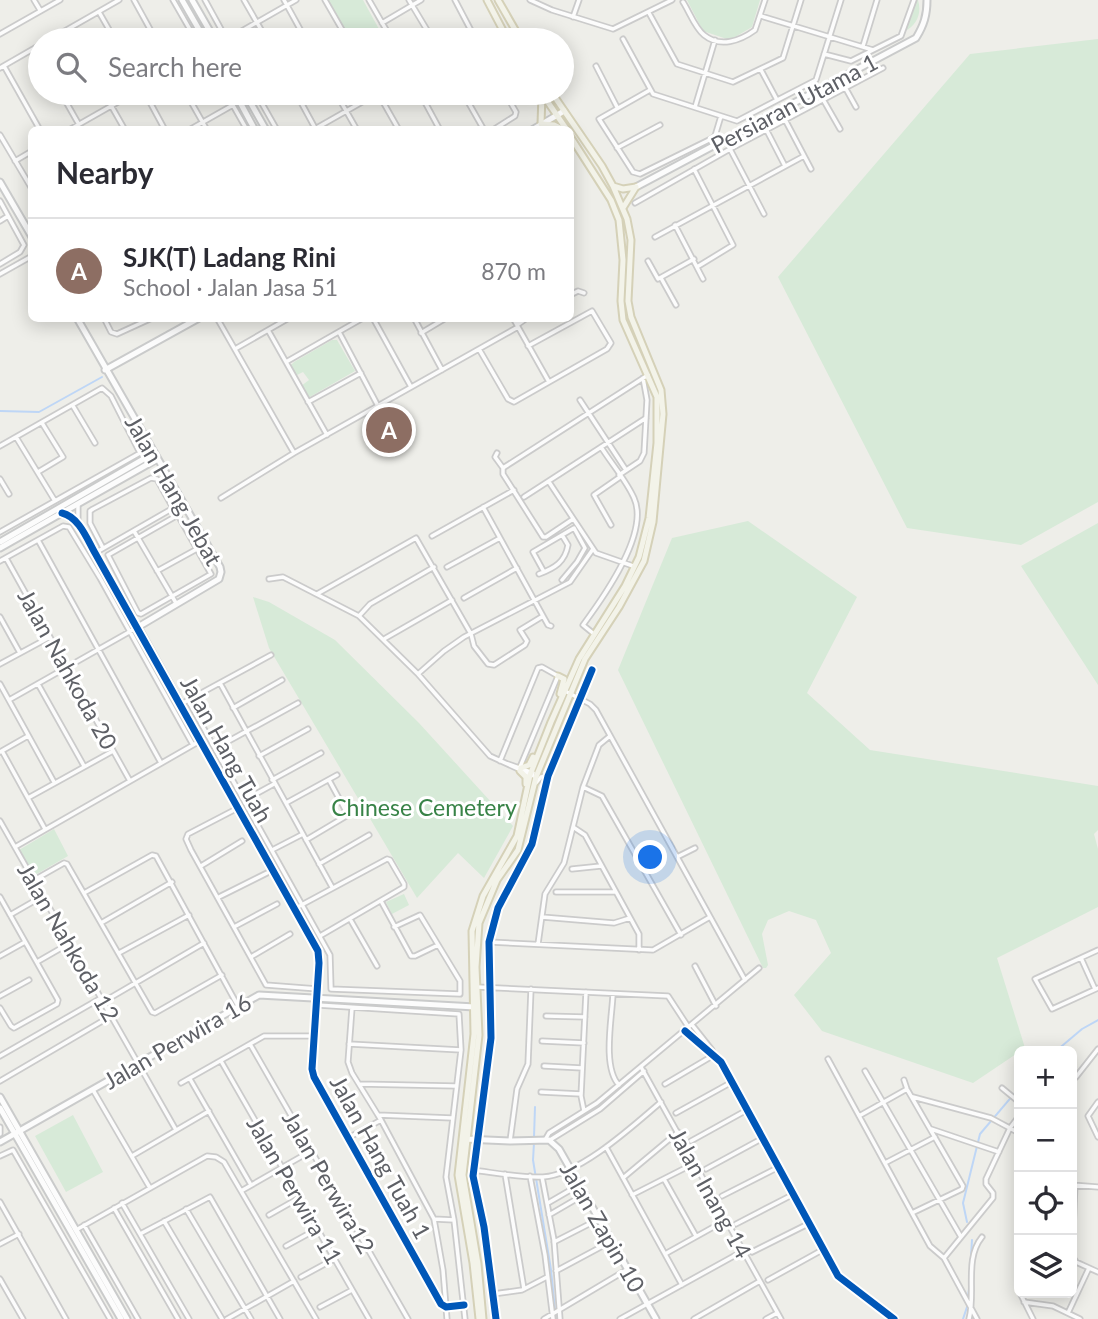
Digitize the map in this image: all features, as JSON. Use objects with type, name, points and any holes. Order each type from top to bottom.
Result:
[{"type":"main road","points":[[487,0],[503,28]]},
{"type":"main road","points":[[498,0],[514,28]]},
{"type":"main road","points":[[510,20],[511,28]]},
{"type":"main road","points":[[542,105],[541,124],[556,126]]},
{"type":"main road","points":[[553,105],[569,126]]},
{"type":"main road","points":[[557,105],[565,126]]},
{"type":"main road","points":[[534,775],[579,659],[637,570],[649,546],[662,438],[663,399],[653,366],[631,317],[628,301],[631,240],[623,208],[613,186],[574,132]]},
{"type":"main road","points":[[554,714],[630,589],[645,539],[657,443],[657,397],[623,320],[623,260],[619,220],[611,200],[574,142]]},
{"type":"main road","points":[[613,186],[623,189],[636,187]]},
{"type":"main road","points":[[623,208],[636,187]]},
{"type":"main road","points":[[481,1319],[458,1175],[474,1034],[472,931],[476,913],[492,879],[513,846],[564,681],[558,676]]},
{"type":"main road","points":[[529,793],[526,777],[520,769],[529,765],[544,739]]},
{"type":"street","points":[[34,0],[40,11]]},
{"type":"street","points":[[0,34],[60,0]]},
{"type":"street","points":[[71,28],[119,0]]},
{"type":"street","points":[[134,0],[149,28]]},
{"type":"street","points":[[173,0],[189,28]]},
{"type":"street","points":[[182,0],[198,28]]},
{"type":"street","points":[[192,0],[209,28]]},
{"type":"street","points":[[205,0],[222,28]]},
{"type":"street","points":[[244,0],[260,28]]},
{"type":"street","points":[[284,0],[299,28]]},
{"type":"street","points":[[248,28],[296,0]]},
{"type":"street","points":[[325,0],[341,28]]},
{"type":"street","points":[[369,0],[385,28]]},
{"type":"street","points":[[382,23],[411,2],[421,0]]},
{"type":"street","points":[[455,0],[469,28]]},
{"type":"street","points":[[530,0],[613,29],[672,0]]},
{"type":"street","points":[[573,17],[579,0]]},
{"type":"street","points":[[683,2],[702,34],[730,43],[755,30],[765,0]]},
{"type":"street","points":[[649,13],[675,62],[733,82],[761,70],[785,55],[801,0]]},
{"type":"street","points":[[623,39],[653,94],[737,121],[816,80],[841,0]]},
{"type":"street","points":[[863,46],[877,0]]},
{"type":"street","points":[[824,54],[851,61],[903,33],[914,0]]},
{"type":"street","name":"Persiaran Utama 1","points":[[636,187],[916,38],[927,13],[927,0]]},
{"type":"street","points":[[411,2],[426,28]]},
{"type":"street","points":[[99,12],[108,28]]},
{"type":"street","points":[[761,16],[873,50]]},
{"type":"street","points":[[695,107],[715,40]]},
{"type":"street","points":[[28,52],[2,67],[38,126]]},
{"type":"street","points":[[596,66],[617,107]]},
{"type":"street","points":[[635,202],[883,68]]},
{"type":"street","points":[[761,70],[777,100]]},
{"type":"street","points":[[846,89],[856,107]]},
{"type":"street","points":[[650,90],[601,116],[599,122],[633,172],[640,174],[711,139],[721,116]]},
{"type":"street","points":[[824,101],[840,129]]},
{"type":"street","points":[[68,105],[79,124]]},
{"type":"street","points":[[151,105],[163,126]]},
{"type":"street","points":[[193,105],[204,126]]},
{"type":"street","points":[[196,126],[231,105]]},
{"type":"street","points":[[234,105],[245,126]]},
{"type":"street","points":[[241,105],[253,126]]},
{"type":"street","points":[[252,105],[264,126]]},
{"type":"street","points":[[263,105],[275,126]]},
{"type":"street","points":[[302,105],[313,126]]},
{"type":"street","points":[[343,105],[355,126]]},
{"type":"street","points":[[320,126],[357,105]]},
{"type":"street","points":[[385,105],[397,126]]},
{"type":"street","points":[[426,105],[438,126]]},
{"type":"street","points":[[470,105],[482,126]]},
{"type":"street","points":[[499,126],[515,116],[512,105]]},
{"type":"street","points":[[76,126],[111,106],[123,126]]},
{"type":"street","points":[[780,110],[811,169]]},
{"type":"street","points":[[538,126],[560,113]]},
{"type":"street","points":[[617,148],[660,125]]},
{"type":"street","points":[[766,129],[785,166]]},
{"type":"street","points":[[0,135],[28,182]]},
{"type":"street","points":[[730,149],[764,214]]},
{"type":"street","points":[[15,161],[28,153]]},
{"type":"street","points":[[654,237],[804,156]]},
{"type":"street","points":[[694,169],[733,247],[697,267]]},
{"type":"street","points":[[0,182],[28,230]]},
{"type":"street","points":[[0,201],[23,242],[20,252],[0,264]]},
{"type":"street","points":[[0,221],[8,216]]},
{"type":"street","points":[[676,225],[704,279]]},
{"type":"street","points":[[0,274],[28,258]]},
{"type":"street","points":[[659,279],[694,260]]},
{"type":"street","points":[[648,261],[676,305]]},
{"type":"street","points":[[574,293],[584,293]]},
{"type":"street","points":[[479,349],[512,402],[611,346],[592,311],[574,321]]},
{"type":"street","name":"Jalan Hang Jebat","points":[[78,322],[220,567],[221,576],[174,601],[138,627]]},
{"type":"street","points":[[106,322],[111,332],[117,334],[143,322]]},
{"type":"street","points":[[105,370],[192,322]]},
{"type":"street","points":[[219,322],[294,453]]},
{"type":"street","points":[[235,349],[282,322]]},
{"type":"street","points":[[286,362],[356,322]]},
{"type":"street","points":[[375,322],[411,387]]},
{"type":"street","points":[[416,322],[442,370]]},
{"type":"street","points":[[421,333],[439,322]]},
{"type":"street","points":[[515,322],[549,382]]},
{"type":"street","points":[[221,498],[522,322]]},
{"type":"street","points":[[528,346],[572,322]]},
{"type":"street","points":[[268,330],[327,435]]},
{"type":"street","points":[[339,332],[378,406]]},
{"type":"street","points":[[97,356],[111,363],[122,361]]},
{"type":"street","points":[[112,382],[114,368],[122,361]]},
{"type":"street","points":[[308,402],[360,373]]},
{"type":"street","points":[[503,468],[646,376]]},
{"type":"street","points":[[611,525],[594,495],[642,457],[646,376]]},
{"type":"street","points":[[0,446],[102,388],[111,396],[140,453],[124,471],[79,504],[0,542]]},
{"type":"street","points":[[580,400],[626,470]]},
{"type":"street","points":[[73,405],[95,443]]},
{"type":"street","points":[[524,497],[646,418]]},
{"type":"street","points":[[38,472],[63,457],[42,423]]},
{"type":"street","points":[[16,437],[55,501]]},
{"type":"street","points":[[594,634],[583,625],[624,563],[637,514],[634,497],[601,447]]},
{"type":"street","points":[[497,453],[495,457],[503,468],[503,474],[544,537],[573,519]]},
{"type":"street","points":[[0,532],[55,501],[155,456]]},
{"type":"street","points":[[0,548],[124,471]]},
{"type":"street","points":[[103,548],[89,518],[93,509],[151,478],[156,479],[173,508]]},
{"type":"street","points":[[0,479],[9,494]]},
{"type":"street","points":[[549,481],[593,549],[599,555],[637,570]]},
{"type":"street","points":[[432,536],[514,490]]},
{"type":"street","points":[[95,553],[183,503]]},
{"type":"street","points":[[78,524],[79,504]]},
{"type":"street","points":[[483,507],[551,626]]},
{"type":"street","name":"Jalan Hang Tuah","points":[[62,513],[69,515],[78,524],[95,553],[317,951],[317,1002]]},
{"type":"street","points":[[178,515],[211,572],[210,576],[174,601],[143,614],[138,612],[108,557],[110,553],[138,538],[178,515]]},
{"type":"street","points":[[25,518],[30,527]]},
{"type":"street","points":[[0,561],[63,526],[69,527],[193,745]]},
{"type":"street","points":[[562,535],[568,550],[555,568],[542,573],[533,553],[573,528],[584,548],[577,562],[562,580],[565,584]]},
{"type":"street","points":[[134,531],[174,601]]},
{"type":"street","points":[[317,594],[416,538],[471,634],[476,650],[488,664],[494,665],[524,647],[527,641],[520,630],[543,616]]},
{"type":"street","points":[[447,568],[500,538]]},
{"type":"street","points":[[38,540],[161,763]]},
{"type":"street","points":[[157,571],[206,544]]},
{"type":"street","points":[[418,674],[444,651],[471,634],[574,578],[593,549]]},
{"type":"street","name":"Jalan Nahkoda 20","points":[[6,558],[130,781]]},
{"type":"street","points":[[359,616],[370,604],[434,567]]},
{"type":"street","points":[[464,598],[517,568]]},
{"type":"street","points":[[269,579],[283,577],[359,616],[418,674],[490,756],[534,775]]},
{"type":"street","points":[[384,639],[452,600]]},
{"type":"street","points":[[0,617],[20,653]]},
{"type":"street","points":[[9,700],[138,627]]},
{"type":"street","points":[[0,664],[50,637]]},
{"type":"street","points":[[180,704],[271,655]]},
{"type":"street","points":[[500,761],[538,668],[542,667],[558,676],[520,769]]},
{"type":"street","points":[[496,1319],[484,1227],[473,1170],[491,1038],[489,942],[498,908],[532,844],[548,776],[592,670]]},
{"type":"street","points":[[233,708],[282,680]]},
{"type":"street","points":[[220,683],[332,887]]},
{"type":"street","points":[[0,684],[54,782]]},
{"type":"street","points":[[38,684],[84,766]]},
{"type":"street","points":[[567,692],[593,706],[745,980]]},
{"type":"street","points":[[188,700],[320,936],[331,959],[331,989],[458,995],[460,981],[420,914],[394,927]]},
{"type":"street","points":[[216,748],[298,703]]},
{"type":"street","points":[[259,756],[308,729]]},
{"type":"street","points":[[28,736],[1,752],[46,829]]},
{"type":"street","points":[[538,944],[545,894],[564,863],[583,787],[599,745],[610,736]]},
{"type":"street","points":[[15,847],[200,741]]},
{"type":"street","points":[[28,798],[113,751]]},
{"type":"street","points":[[245,800],[321,753]]},
{"type":"street","points":[[286,803],[337,775]]},
{"type":"street","points":[[529,793],[541,777],[548,776]]},
{"type":"street","points":[[306,840],[348,815],[329,780]]},
{"type":"street","points":[[583,787],[602,796],[681,935]]},
{"type":"street","points":[[238,808],[189,833],[186,838],[264,982],[269,987],[317,989]]},
{"type":"street","name":"Jalan Nahkoda 12","points":[[0,821],[176,1130]]},
{"type":"street","points":[[573,827],[585,835],[631,918],[639,934],[639,950]]},
{"type":"street","points":[[272,850],[303,834]]},
{"type":"street","points":[[319,864],[369,835]]},
{"type":"street","points":[[201,866],[242,841]]},
{"type":"street","points":[[677,858],[695,848]]},
{"type":"street","points":[[84,892],[154,855],[172,882],[239,1006]]},
{"type":"street","points":[[294,909],[388,859],[405,886],[320,936]]},
{"type":"street","points":[[34,880],[64,863],[67,864],[150,1009],[155,1013],[222,975]]},
{"type":"street","points":[[572,869],[602,865]]},
{"type":"street","points":[[219,897],[267,873]]},
{"type":"street","points":[[101,923],[172,882]]},
{"type":"street","points":[[556,892],[616,892]]},
{"type":"street","points":[[10,915],[43,896]]},
{"type":"street","points":[[0,897],[58,1000],[57,1004],[14,1028],[0,1008]]},
{"type":"street","points":[[381,901],[412,957],[438,945]]},
{"type":"street","points":[[234,927],[277,904]]},
{"type":"street","points":[[119,953],[189,915]]},
{"type":"street","points":[[542,917],[614,923],[631,918]]},
{"type":"street","points":[[489,942],[653,950],[710,917]]},
{"type":"street","points":[[349,918],[377,966]]},
{"type":"street","points":[[251,957],[290,934]]},
{"type":"street","points":[[0,956],[26,942]]},
{"type":"street","points":[[37,962],[70,943]]},
{"type":"street","points":[[0,1056],[136,984],[204,943]]},
{"type":"street","points":[[1081,958],[1097,989],[1052,1009],[1035,979],[1098,950]]},
{"type":"street","points":[[695,966],[716,1006]]},
{"type":"street","points":[[464,1139],[510,1142],[547,1140],[600,1109],[759,968]]},
{"type":"street","points":[[0,996],[29,980]]},
{"type":"street","points":[[474,987],[670,997],[689,1028],[721,1062],[838,1276],[894,1319]]},
{"type":"street","points":[[510,1142],[517,1089],[528,1065],[531,989]]},
{"type":"street","points":[[584,1111],[581,1094],[586,992]]},
{"type":"street","points":[[438,994],[438,1005]]},
{"type":"street","points":[[613,994],[610,1050],[612,1075],[619,1085]]},
{"type":"street","name":"Jalan Perwira 16","points":[[3,1141],[259,995],[317,1002],[475,1007]]},
{"type":"street","points":[[317,1002],[352,1008],[459,1014],[461,1050],[446,1177],[454,1220],[465,1319]]},
{"type":"street","name":"Jalan Hang Tuah 1","points":[[317,1002],[314,1077],[441,1304],[446,1307]]},
{"type":"street","points":[[420,1004],[420,1012]]},
{"type":"street","points":[[352,1008],[348,1062],[433,1219],[443,1270],[447,1319]]},
{"type":"street","points":[[0,1080],[111,1016]]},
{"type":"street","points":[[546,1016],[585,1017]]},
{"type":"street","points":[[689,1028],[714,1055]]},
{"type":"street","points":[[181,1083],[270,1034],[314,1036]]},
{"type":"street","points":[[542,1041],[584,1043]]},
{"type":"street","name":"Jalan Perwira12","points":[[250,1044],[408,1319]]},
{"type":"street","points":[[349,1044],[461,1050]]},
{"type":"street","points":[[1077,1076],[1098,1049]]},
{"type":"street","points":[[665,1084],[714,1055]]},
{"type":"street","points":[[828,1059],[933,1250],[944,1258],[977,1319]]},
{"type":"street","name":"Jalan Perwira 11","points":[[220,1061],[369,1319]]},
{"type":"street","points":[[544,1066],[582,1068]]},
{"type":"street","points":[[547,1140],[549,1133],[643,1069]]},
{"type":"street","name":"Jalan Inang 14","points":[[643,1069],[780,1319]]},
{"type":"street","points":[[865,1071],[961,1237]]},
{"type":"street","points":[[190,1079],[251,1185]]},
{"type":"street","points":[[904,1080],[906,1089],[932,1129],[963,1186],[962,1189],[912,1213]]},
{"type":"street","points":[[676,1113],[732,1082]]},
{"type":"street","points":[[359,1084],[456,1086]]},
{"type":"street","points":[[1002,1088],[1014,1098]]},
{"type":"street","points":[[859,1116],[906,1089]]},
{"type":"street","points":[[93,1090],[150,1188]]},
{"type":"street","points":[[541,1092],[581,1094]]},
{"type":"street","points":[[0,1097],[17,1133],[127,1319]]},
{"type":"street","points":[[912,1097],[992,1119],[1014,1130]]},
{"type":"street","points":[[1098,1101],[1088,1116],[1098,1137]]},
{"type":"street","points":[[473,1170],[536,1177],[570,1168],[606,1147],[661,1102]]},
{"type":"street","points":[[0,1108],[10,1120],[30,1125],[26,1133],[27,1146]]},
{"type":"street","points":[[691,1141],[747,1110]]},
{"type":"street","points":[[131,1156],[209,1111]]},
{"type":"street","points":[[378,1115],[452,1118]]},
{"type":"street","points":[[10,1120],[9,1130],[3,1141],[20,1143]]},
{"type":"street","points":[[348,1138],[381,1120]]},
{"type":"street","points":[[944,1258],[993,1198],[986,1184],[1014,1123]]},
{"type":"street","points":[[932,1129],[999,1152]]},
{"type":"street","points":[[623,1178],[678,1132]]},
{"type":"street","points":[[17,1133],[20,1143],[119,1318]]},
{"type":"street","points":[[884,1163],[935,1137]]},
{"type":"street","points":[[706,1169],[763,1138]]},
{"type":"street","name":"Jalan Zapin 10","points":[[547,1140],[559,1149],[656,1319]]},
{"type":"street","points":[[606,1147],[682,1285]]},
{"type":"street","points":[[0,1156],[11,1149],[110,1319]]},
{"type":"street","points":[[241,1191],[311,1151]]},
{"type":"street","points":[[76,1230],[206,1156],[216,1157],[223,1162],[241,1191],[316,1319]]},
{"type":"street","points":[[632,1195],[695,1163]]},
{"type":"street","points":[[722,1196],[779,1167]]},
{"type":"street","points":[[505,1174],[524,1289]]},
{"type":"street","points":[[536,1177],[547,1203],[554,1243],[560,1319]]},
{"type":"street","points":[[536,1177],[553,1317]]},
{"type":"street","points":[[663,1179],[696,1236]]},
{"type":"street","points":[[547,1203],[579,1185]]},
{"type":"street","points":[[1077,1185],[1098,1187]]},
{"type":"street","points":[[549,1215],[585,1194]]},
{"type":"street","points":[[737,1224],[794,1194]]},
{"type":"street","points":[[140,1234],[211,1198],[280,1319]]},
{"type":"street","points":[[269,1215],[299,1198]]},
{"type":"street","points":[[0,1202],[66,1319]]},
{"type":"street","points":[[122,1203],[189,1319]]},
{"type":"street","points":[[114,1208],[178,1319]]},
{"type":"street","points":[[186,1209],[251,1319]]},
{"type":"street","points":[[433,1219],[454,1220]]},
{"type":"street","points":[[554,1243],[599,1219]]},
{"type":"street","points":[[665,1254],[726,1220]]},
{"type":"street","points":[[164,1221],[222,1319]]},
{"type":"street","points":[[752,1252],[810,1223]]},
{"type":"street","points":[[84,1225],[138,1319]]},
{"type":"street","points":[[286,1246],[317,1229]]},
{"type":"street","points":[[0,1244],[19,1234]]},
{"type":"street","points":[[1072,1235],[1072,1256],[1076,1262],[1098,1272]]},
{"type":"street","points":[[969,1319],[973,1252],[982,1237]]},
{"type":"street","points":[[556,1270],[612,1241]]},
{"type":"street","points":[[768,1280],[824,1249]]},
{"type":"street","points":[[620,1319],[743,1251]]},
{"type":"street","points":[[301,1277],[334,1259]]},
{"type":"street","points":[[1068,1313],[1089,1268]]},
{"type":"street","points":[[544,1319],[553,1317],[559,1310],[628,1269]]},
{"type":"street","points":[[493,1294],[524,1289],[547,1277]]},
{"type":"street","points":[[0,1279],[23,1319]]},
{"type":"street","points":[[227,1319],[294,1281]]},
{"type":"street","points":[[694,1319],[760,1281]]},
{"type":"street","points":[[320,1307],[352,1290]]},
{"type":"street","points":[[1022,1298],[1034,1319]]},
{"type":"street","points":[[1024,1302],[1053,1306],[1080,1319]]},
{"type":"street","points":[[446,1307],[464,1305]]},
{"type":"street","points":[[766,1319],[777,1313]]},
{"type":"green space","points":[[326,0],[363,0],[378,28],[341,28]]},
{"type":"green space","points":[[687,0],[760,0],[752,27],[730,40],[703,31]]},
{"type":"green space","points":[[915,0],[918,0],[919,5],[918,18],[905,31]]},
{"type":"green space","points":[[1098,39],[1098,502],[1021,545],[907,528],[778,277],[970,54]]},
{"type":"green space","points":[[332,340],[337,340],[355,371],[308,398],[301,386],[309,380],[303,372],[295,376],[290,366]]},
{"type":"green space","points":[[748,521],[857,597],[807,693],[870,750],[1098,786],[1098,830],[1094,834],[1098,849],[1098,907],[997,958],[1024,1046],[1014,1046],[1014,1055],[973,1083],[822,1031],[794,995],[831,953],[816,920],[789,911],[768,920],[762,934],[768,965],[763,968],[618,670],[672,538]]},
{"type":"green space","points":[[1098,523],[1098,685],[1021,566]]},
{"type":"green space","name":"Chinese Cemetery","points":[[253,597],[269,602],[335,640],[419,723],[513,826],[484,878],[458,853],[417,898],[269,648]]},
{"type":"green space","points":[[54,829],[68,856],[35,875],[19,850]]},
{"type":"green space","points":[[404,894],[409,905],[392,914],[386,902]]},
{"type":"green space","points":[[73,1115],[103,1172],[66,1192],[35,1136]]},
{"type":"waterway","points":[[0,411],[39,412],[102,377]]},
{"type":"waterway","points":[[1062,1046],[1098,1020]]},
{"type":"waterway","points":[[967,1222],[963,1203],[980,1134],[1014,1094]]},
{"type":"waterway","points":[[534,1137],[535,1107]]},
{"type":"waterway","points":[[534,1143],[533,1160],[556,1319]]},
{"type":"waterway","points":[[970,1273],[972,1240]]},
{"type":"waterway","points":[[963,1319],[970,1279]]},
{"type":"cycle path","points":[[62,513],[73,519],[86,535],[318,951],[312,1069],[314,1077],[441,1304],[446,1307],[464,1305]]},
{"type":"cycle path","points":[[496,1319],[484,1227],[473,1176],[491,1038],[489,942],[498,908],[532,844],[548,776],[592,670]]},
{"type":"cycle path","points":[[685,1031],[721,1062],[838,1276],[894,1319]]},
{"type":"place","name":"SJK(T) Ladang Rini","points":[[389,430]]}]
